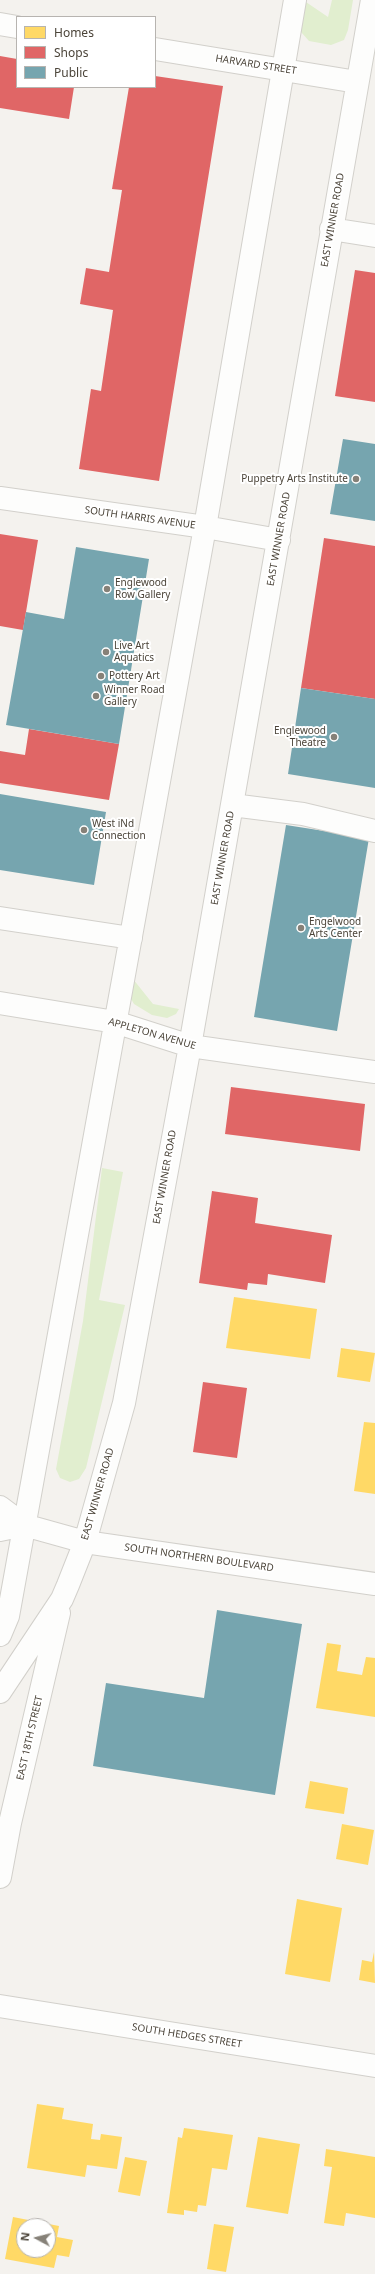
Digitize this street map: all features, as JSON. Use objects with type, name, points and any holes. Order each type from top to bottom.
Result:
[{"type":"street","points":[[0,1635],[8,1616],[131,938],[205,527],[295,0]]},
{"type":"street","name":"EAST WINNER ROAD","points":[[0,1692],[62,1599],[85,1542],[124,1403],[190,1046],[372,0]]},
{"type":"street","points":[[0,24],[16,27]]},
{"type":"street","name":"HARVARD STREET","points":[[156,49],[357,82]]},
{"type":"street","points":[[331,229],[375,236]]},
{"type":"street","name":"SOUTH HARRIS AVENUE","points":[[0,498],[205,527],[279,540]]},
{"type":"street","points":[[232,805],[296,813],[375,831]]},
{"type":"street","points":[[0,918],[131,938]]},
{"type":"street","name":"APPLETON AVENUE","points":[[0,1003],[115,1022],[190,1046],[374,1068]]},
{"type":"street","name":"SOUTH NORTHERN BOULEVARD","points":[[0,1507],[24,1525],[85,1542],[375,1584]]},
{"type":"street","name":"SOUTH NORTHERN BOULEVARD","points":[[0,1530],[24,1525]]},
{"type":"street","name":"EAST 18TH STREET","points":[[0,1877],[10,1823],[62,1599]]},
{"type":"street","name":"SOUTH HEDGES STREET","points":[[0,2006],[375,2066]]},
{"type":"green space","points":[[303,0],[328,17],[332,0],[353,0],[348,30],[344,40],[331,45],[309,41],[301,32]]},
{"type":"green space","points":[[133,979],[153,1004],[179,1009],[176,1014],[167,1018],[152,1015],[134,1004],[130,997]]},
{"type":"green space","points":[[102,1168],[123,1172],[99,1300],[125,1305],[86,1468],[79,1479],[70,1482],[60,1478],[56,1469],[83,1321]]},
{"type":"building: Homes","points":[[234,1297],[317,1309],[310,1359],[226,1348]]},
{"type":"building: Homes","points":[[341,1348],[375,1353],[370,1382],[337,1377]]},
{"type":"building: Homes","points":[[364,1422],[375,1423],[375,1494],[354,1491]]},
{"type":"building: Homes","points":[[327,1643],[341,1645],[337,1671],[362,1675],[366,1657],[375,1658],[375,1717],[316,1708]]},
{"type":"building: Homes","points":[[310,1781],[348,1788],[344,1814],[305,1808]]},
{"type":"building: Homes","points":[[342,1824],[374,1830],[368,1865],[336,1859]]},
{"type":"building: Homes","points":[[297,1899],[342,1908],[330,1982],[285,1974]]},
{"type":"building: Homes","points":[[374,1952],[375,1983],[359,1980],[362,1960],[372,1962]]},
{"type":"building: Homes","points":[[37,2104],[64,2108],[62,2119],[93,2124],[91,2139],[100,2140],[101,2134],[122,2137],[117,2169],[87,2165],[85,2177],[27,2168]]},
{"type":"building: Homes","points":[[184,2128],[233,2135],[227,2170],[212,2168],[206,2206],[198,2205],[197,2212],[184,2210],[184,2215],[167,2213],[178,2137],[182,2138]]},
{"type":"building: Homes","points":[[258,2137],[300,2144],[288,2214],[246,2207]]},
{"type":"building: Homes","points":[[326,2149],[375,2157],[375,2218],[346,2213],[344,2226],[324,2223],[332,2167],[324,2166]]},
{"type":"building: Homes","points":[[125,2157],[147,2161],[140,2196],[118,2192]]},
{"type":"building: Homes","points":[[13,2217],[18,2218],[16,2218],[16,2258],[56,2258],[56,2225],[59,2226],[57,2237],[73,2240],[69,2257],[57,2255],[54,2268],[5,2259]]},
{"type":"building: Homes","points":[[214,2224],[234,2227],[226,2272],[207,2269]]},
{"type":"building: Shops","points":[[0,56],[16,59],[16,88],[74,88],[69,119],[0,108]]},
{"type":"building: Shops","points":[[156,76],[223,86],[159,481],[79,469],[91,389],[101,391],[113,310],[80,304],[86,268],[109,272],[122,190],[112,189],[129,88],[156,88]]},
{"type":"building: Shops","points":[[355,270],[375,273],[375,402],[335,396]]},
{"type":"building: Shops","points":[[0,534],[38,540],[23,630],[0,626]]},
{"type":"building: Shops","points":[[324,538],[375,546],[375,699],[301,688]]},
{"type":"building: Shops","points":[[29,729],[119,744],[109,800],[0,783],[0,751],[25,755]]},
{"type":"building: Shops","points":[[231,1087],[365,1104],[360,1151],[225,1134]]},
{"type":"building: Shops","points":[[212,1191],[258,1198],[255,1223],[332,1235],[325,1283],[268,1274],[267,1285],[248,1283],[247,1290],[199,1283]]},
{"type":"building: Shops","points":[[203,1382],[247,1388],[237,1458],[193,1452]]},
{"type":"building: Public","name":"Puppetry Arts Institute","points":[[343,439],[375,444],[375,521],[330,514]]},
{"type":"building: Public","points":[[76,547],[149,559],[119,744],[6,725],[26,612],[64,619]]},
{"type":"building: Public","name":"Englewood Theatre","points":[[301,688],[375,699],[375,788],[288,774]]},
{"type":"building: Public","points":[[0,794],[106,812],[94,885],[0,870]]},
{"type":"building: Public","points":[[286,825],[369,838],[337,1031],[254,1017]]},
{"type":"building: Public","points":[[217,1610],[302,1624],[275,1795],[93,1766],[106,1683],[204,1698]]},
{"type":"place","name":"Puppetry Arts Institute","points":[[356,479]]},
{"type":"place","name":"Englewood Row Gallery","points":[[107,589]]},
{"type":"place","name":"Live Art Aquatics","points":[[106,652]]},
{"type":"place","name":"Pottery Art","points":[[101,676]]},
{"type":"place","name":"Winner Road Gallery","points":[[96,696]]},
{"type":"place","name":"Englewood Theatre","points":[[334,737]]},
{"type":"place","name":"West iNd Connection","points":[[84,830]]},
{"type":"place","name":"Engelwood Arts Center","points":[[301,928]]}]
